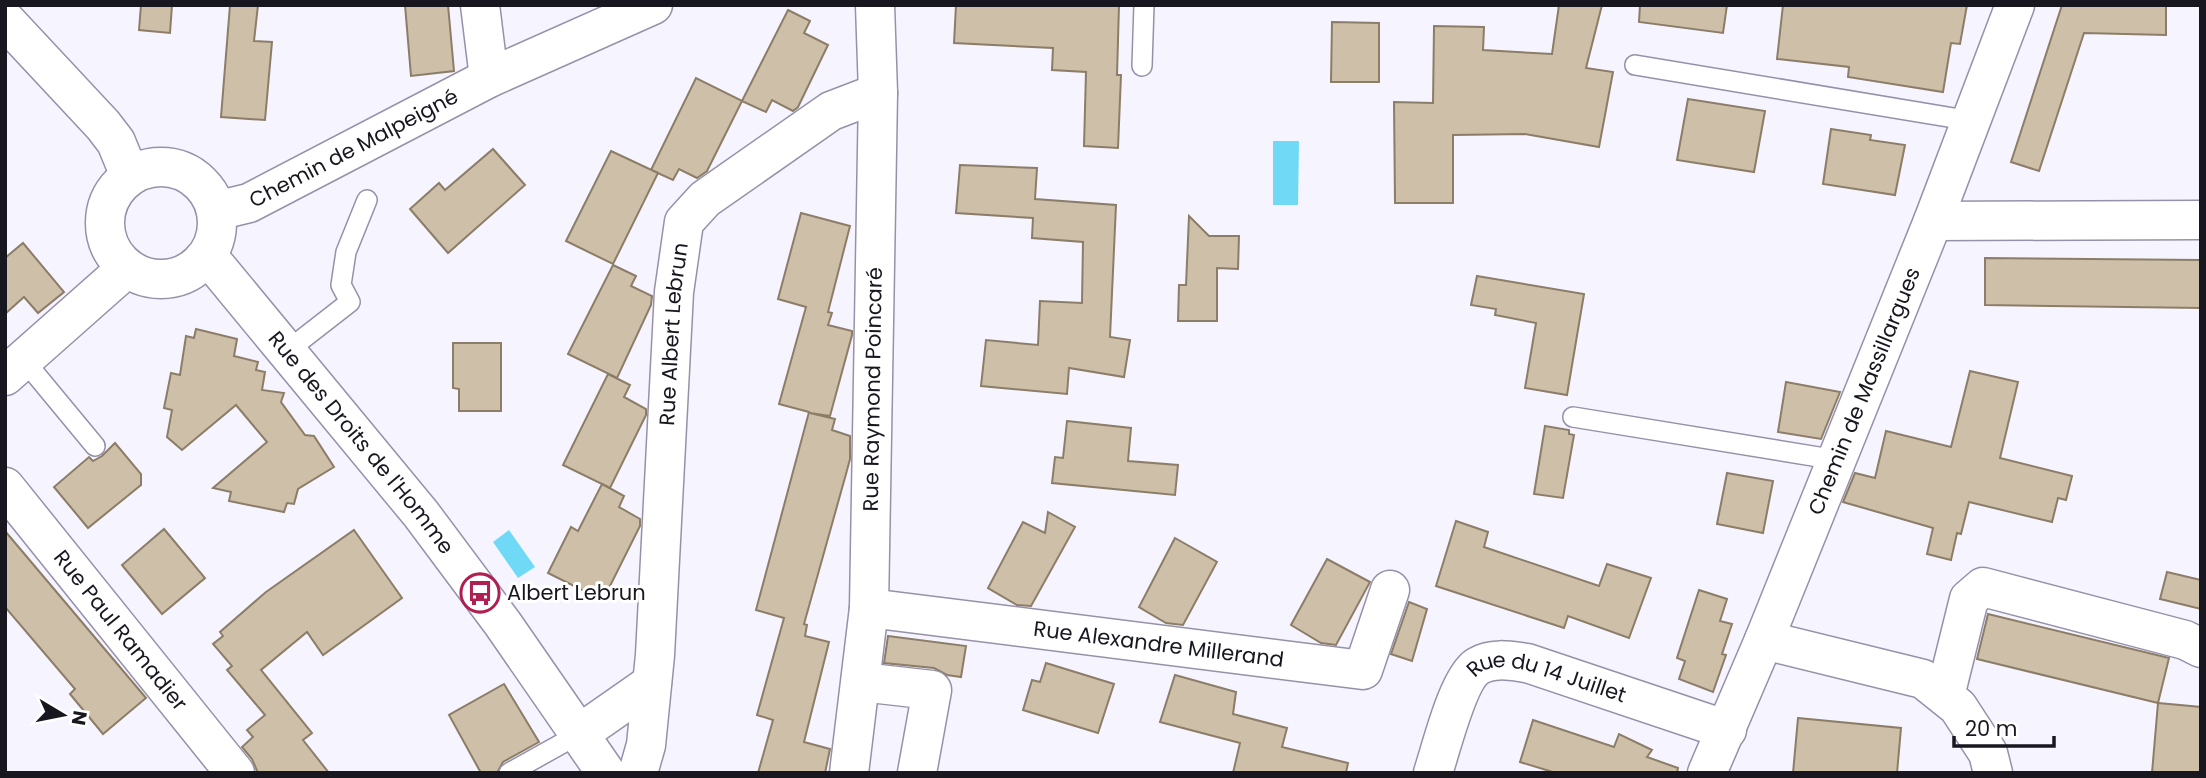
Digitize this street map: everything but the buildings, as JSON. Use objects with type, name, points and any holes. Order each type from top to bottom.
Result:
[{"type":"street","points":[[480,5],[489,78]]},
{"type":"street","name":"Chemin de Malpeigné","points":[[216,211],[249,203],[489,78],[653,5]]},
{"type":"street","name":"Rue Raymond Poincaré","points":[[849,773],[869,608],[878,93],[876,5]]},
{"type":"street","name":"Chemin de Massillargues","points":[[1707,773],[1837,460],[1972,121],[2015,5]]},
{"type":"street","points":[[5,20],[103,125],[116,142],[130,176]]},
{"type":"street","name":"Rue Albert Lebrun","points":[[638,773],[646,745],[652,683],[674,292],[684,222],[705,199],[831,111],[878,93]]},
{"type":"street","points":[[159,167],[189,174],[210,196],[216,211],[217,228],[212,245],[203,260],[181,276],[153,279],[139,275],[127,268],[115,255],[107,239],[105,222],[112,196],[130,176],[144,170],[159,167]]},
{"type":"street","points":[[1933,220],[2201,220]]},
{"type":"street","name":"Rue des Droits de l'Homme","points":[[203,260],[216,266],[421,514],[503,624],[606,773]]},
{"type":"street","points":[[14,368],[127,268]]},
{"type":"street","name":"Rue Paul Ramadier","points":[[5,487],[235,773]]},
{"type":"street","points":[[1944,696],[1969,599],[1983,587],[2185,640],[2201,648]]},
{"type":"street","name":"Rue Alexandre Millerand","points":[[869,608],[1363,670],[1390,590]]},
{"type":"street","points":[[1764,640],[1923,679],[1958,708],[1988,753],[1993,773]]},
{"type":"street","name":"Rue du 14 Juillet","points":[[1433,773],[1462,687],[1478,666],[1502,659],[1527,663],[1727,730]]},
{"type":"street","points":[[861,682],[932,690],[917,773]]},
{"type":"street","points":[[579,734],[652,683]]},
{"type":"lane","points":[[1142,66],[1144,5]]},
{"type":"lane","points":[[1636,65],[1972,121]]},
{"type":"lane","points":[[286,351],[350,302],[341,285],[346,252],[368,200]]},
{"type":"lane","points":[[14,368],[95,446]]},
{"type":"lane","points":[[1573,417],[1837,460]]},
{"type":"lane","points":[[509,773],[579,734]]},
{"type":"water","points":[[1273,141],[1299,141],[1298,205],[1273,205]]},
{"type":"water","points":[[509,530],[535,567],[518,578],[493,542]]},
{"type":"place","name":"Albert Lebrun","points":[[480,593]]}]
